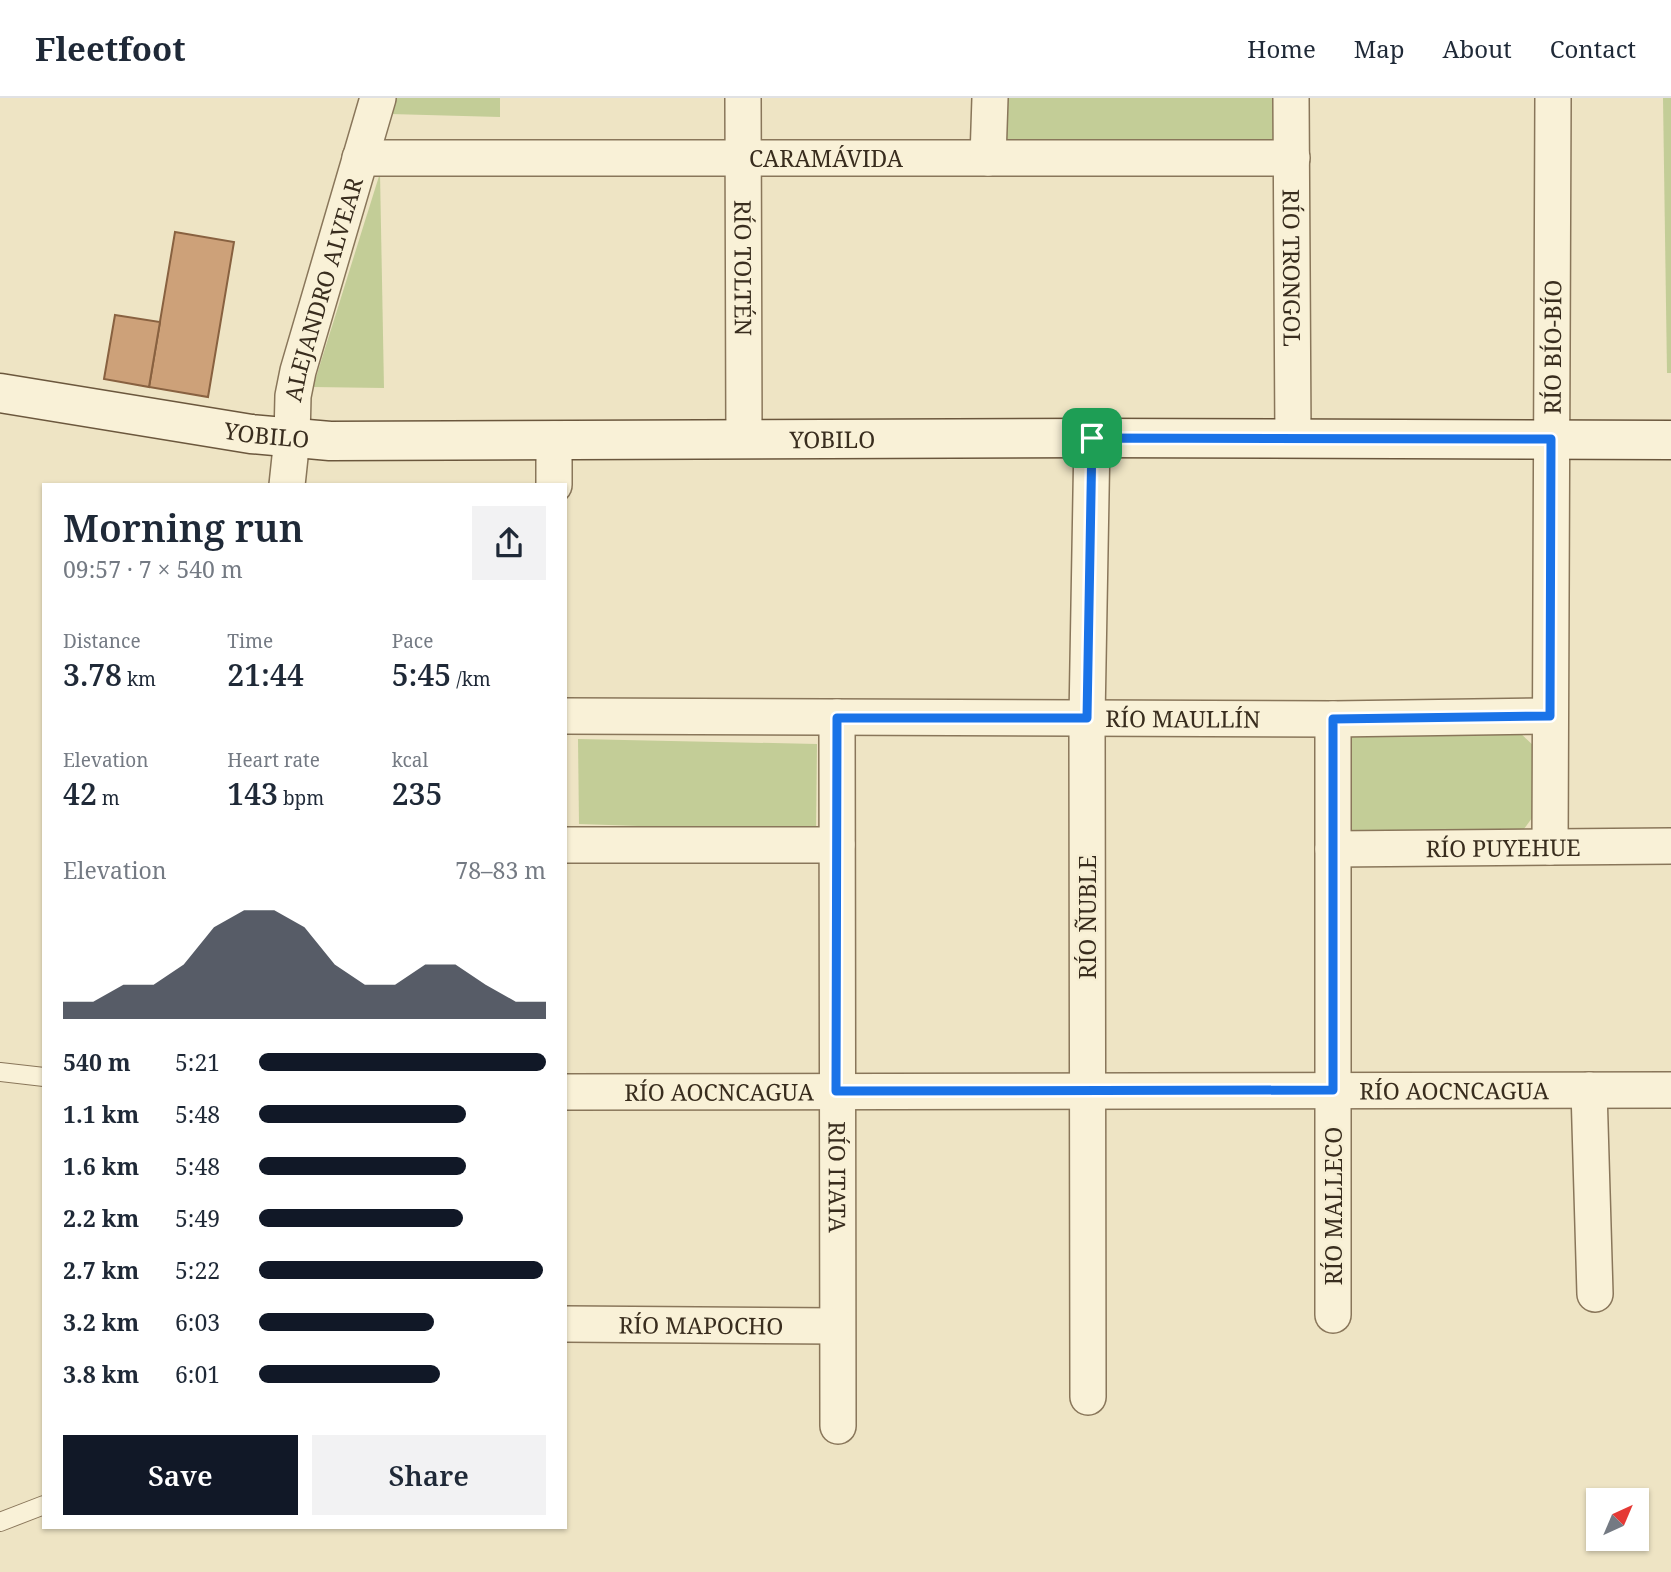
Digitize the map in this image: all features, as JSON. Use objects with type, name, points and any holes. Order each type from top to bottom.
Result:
[{"type":"main road","name":"YOBILO","points":[[0,393],[204,427],[330,441],[744,438],[1671,440]]},
{"type":"street","name":"ALEJANDRO ALVEAR","points":[[287,483],[293,396],[298,371],[378,98]]},
{"type":"street","name":"RÍO TOLTÉN","points":[[743,98],[744,438]]},
{"type":"street","points":[[988,158],[990,98]]},
{"type":"street","name":"RÍO TRONGOL","points":[[1292,98],[1293,438]]},
{"type":"street","name":"RÍO BÍO-BÍO","points":[[1549,847],[1553,98]]},
{"type":"street","name":"CARAMÁVIDA","points":[[360,158],[1292,158]]},
{"type":"street","name":"RÍO ÑUBLE","points":[[1087,1397],[1087,718],[1092,438]]},
{"type":"street","points":[[554,439],[554,483]]},
{"type":"street","name":"RÍO MAULLÍN","points":[[567,716],[1333,719],[1550,716]]},
{"type":"street","name":"RÍO ITATA","points":[[837,718],[838,1426]]},
{"type":"street","name":"RÍO MALLECO","points":[[1333,719],[1333,1315]]},
{"type":"street","points":[[567,845],[837,845]]},
{"type":"street","name":"RÍO PUYEHUE","points":[[1333,849],[1671,846]]},
{"type":"street","points":[[1589,1090],[1595,1294]]},
{"type":"street","name":"RÍO AOCNCAGUA","points":[[567,1092],[1671,1090]]},
{"type":"street","name":"RÍO MAPOCHO","points":[[567,1324],[837,1326]]},
{"type":"lane","points":[[0,1072],[42,1077]]},
{"type":"lane","points":[[0,1522],[42,1506]]},
{"type":"green space","points":[[395,98],[500,98],[500,117],[390,114]]},
{"type":"green space","points":[[1002,98],[1278,98],[1279,150],[1002,148]]},
{"type":"green space","points":[[1663,98],[1671,98],[1671,373],[1667,373]]},
{"type":"green space","points":[[380,173],[384,388],[313,387]]},
{"type":"green space","points":[[1518,731],[1535,747],[1532,818],[1521,833],[1359,837],[1344,823],[1345,743],[1358,732]]},
{"type":"green space","points":[[578,739],[817,744],[816,832],[579,824]]},
{"type":"building","points":[[175,232],[234,242],[208,397],[149,387]]},
{"type":"building","points":[[115,315],[160,322],[149,387],[104,379]]},
{"type":"route","points":[[1092,438],[1551,439],[1550,716],[1333,719],[1333,1090],[836,1091],[837,718],[1087,718],[1092,438]]}]
